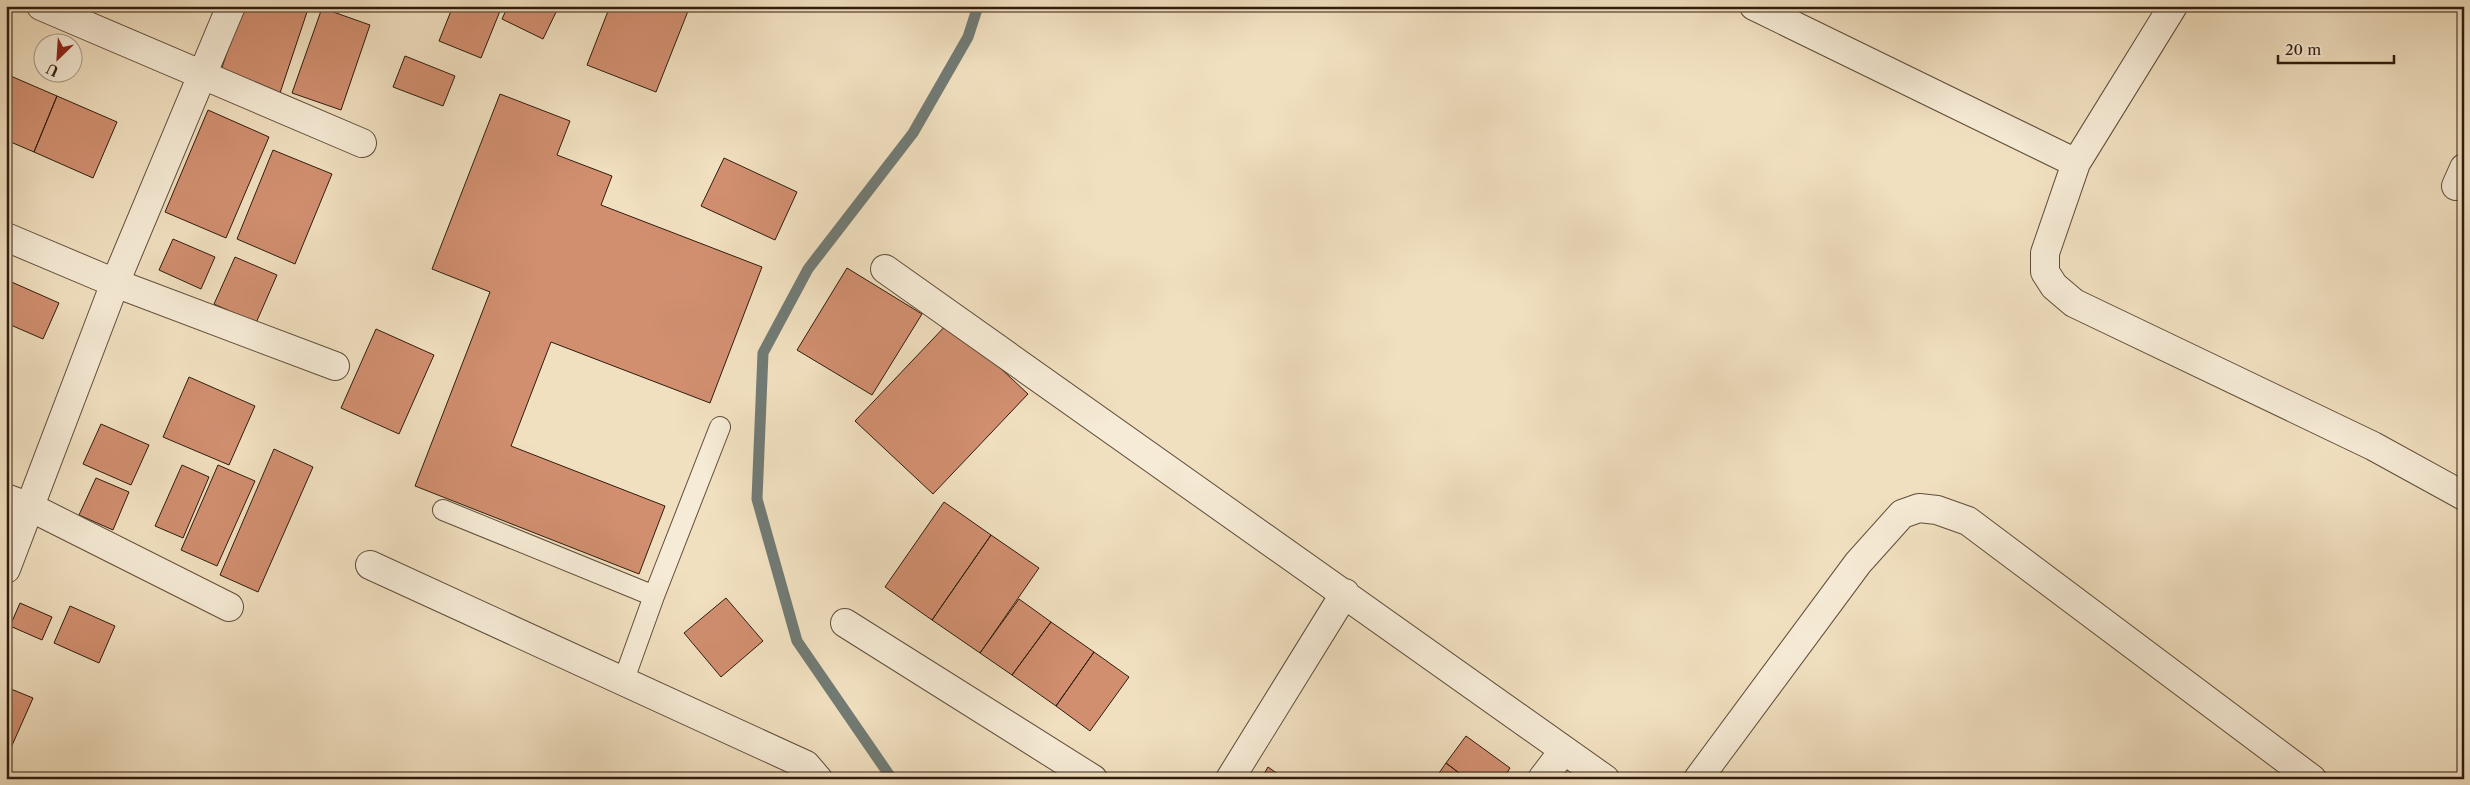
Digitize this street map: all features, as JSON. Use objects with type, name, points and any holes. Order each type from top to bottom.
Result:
[{"type":"street","points":[[41,6],[362,143]]},
{"type":"street","points":[[6,569],[18,503],[115,283],[231,6]]},
{"type":"street","points":[[1754,6],[2076,163]]},
{"type":"street","points":[[2173,6],[2076,163],[2045,254],[2045,272],[2054,286],[2074,303],[2373,446],[2464,496]]},
{"type":"street","points":[[6,237],[115,283],[335,366]]},
{"type":"street","points":[[885,269],[1605,779]]},
{"type":"street","points":[[18,503],[229,607]]},
{"type":"street","points":[[1698,779],[1858,563],[1902,514],[1919,508],[1937,510],[1968,521],[2312,779]]},
{"type":"street","points":[[370,565],[626,675],[806,765],[818,779]]},
{"type":"street","points":[[1230,779],[1345,593]]},
{"type":"street","points":[[845,623],[1093,779]]},
{"type":"street","points":[[1542,779],[1564,750]]},
{"type":"lane","points":[[626,675],[654,596],[720,427]]},
{"type":"lane","points":[[444,510],[654,596]]},
{"type":"building","points":[[243,6],[309,6],[279,96],[219,76]]},
{"type":"building","points":[[453,6],[502,6],[481,58],[439,41]]},
{"type":"building","points":[[508,6],[559,6],[543,39],[502,19]]},
{"type":"building","points":[[610,6],[690,6],[656,92],[587,65]]},
{"type":"building","points":[[322,8],[370,25],[341,110],[292,93]]},
{"type":"building","points":[[405,56],[455,76],[443,106],[393,87]]},
{"type":"building","points":[[6,74],[57,96],[34,152],[6,140]]},
{"type":"building","points":[[500,94],[570,121],[557,155],[612,176],[601,205],[762,267],[710,403],[551,342],[511,446],[665,506],[639,574],[415,486],[490,292],[432,269]]},
{"type":"building","points":[[57,96],[117,122],[93,178],[34,152]]},
{"type":"building","points":[[208,110],[269,137],[226,238],[165,212]]},
{"type":"building","points":[[273,150],[332,174],[295,264],[237,239]]},
{"type":"building","points":[[724,158],[797,192],[775,240],[701,206]]},
{"type":"building","points":[[173,239],[215,257],[201,289],[159,270]]},
{"type":"building","points":[[235,257],[277,275],[256,323],[214,304]]},
{"type":"building","points":[[847,268],[922,314],[872,395],[797,350]]},
{"type":"building","points":[[7,280],[59,303],[43,339],[6,323]]},
{"type":"building","points":[[950,321],[1028,394],[933,494],[855,421]]},
{"type":"building","points":[[376,329],[434,355],[399,434],[341,408]]},
{"type":"building","points":[[189,377],[255,406],[229,465],[163,437]]},
{"type":"building","points":[[101,424],[149,445],[131,485],[83,464]]},
{"type":"building","points":[[274,449],[313,467],[258,592],[220,575]]},
{"type":"building","points":[[182,465],[209,477],[183,538],[155,526]]},
{"type":"building","points":[[218,465],[255,481],[217,566],[181,550]]},
{"type":"building","points":[[96,478],[129,492],[113,530],[79,515]]},
{"type":"building","points":[[944,502],[991,535],[932,620],[885,587]]},
{"type":"building","points":[[991,535],[1039,568],[980,653],[932,620]]},
{"type":"building","points":[[726,598],[763,641],[721,677],[684,633]]},
{"type":"building","points":[[1019,599],[1051,622],[1012,675],[980,653]]},
{"type":"building","points":[[20,603],[52,617],[42,640],[10,626]]},
{"type":"building","points":[[70,606],[115,626],[99,663],[54,643]]},
{"type":"building","points":[[1051,622],[1094,652],[1056,706],[1012,675]]},
{"type":"building","points":[[1094,652],[1129,677],[1090,731],[1056,706]]},
{"type":"building","points":[[6,687],[33,698],[10,750],[6,748]]},
{"type":"building","points":[[1466,736],[1510,768],[1503,779],[1467,779],[1446,763]]},
{"type":"building","points":[[1446,763],[1467,779],[1435,779]]},
{"type":"building","points":[[1268,767],[1285,779],[1261,779]]},
{"type":"waterway","points":[[892,779],[797,641],[757,499],[763,353],[808,269],[913,133],[968,37],[978,6]]}]
